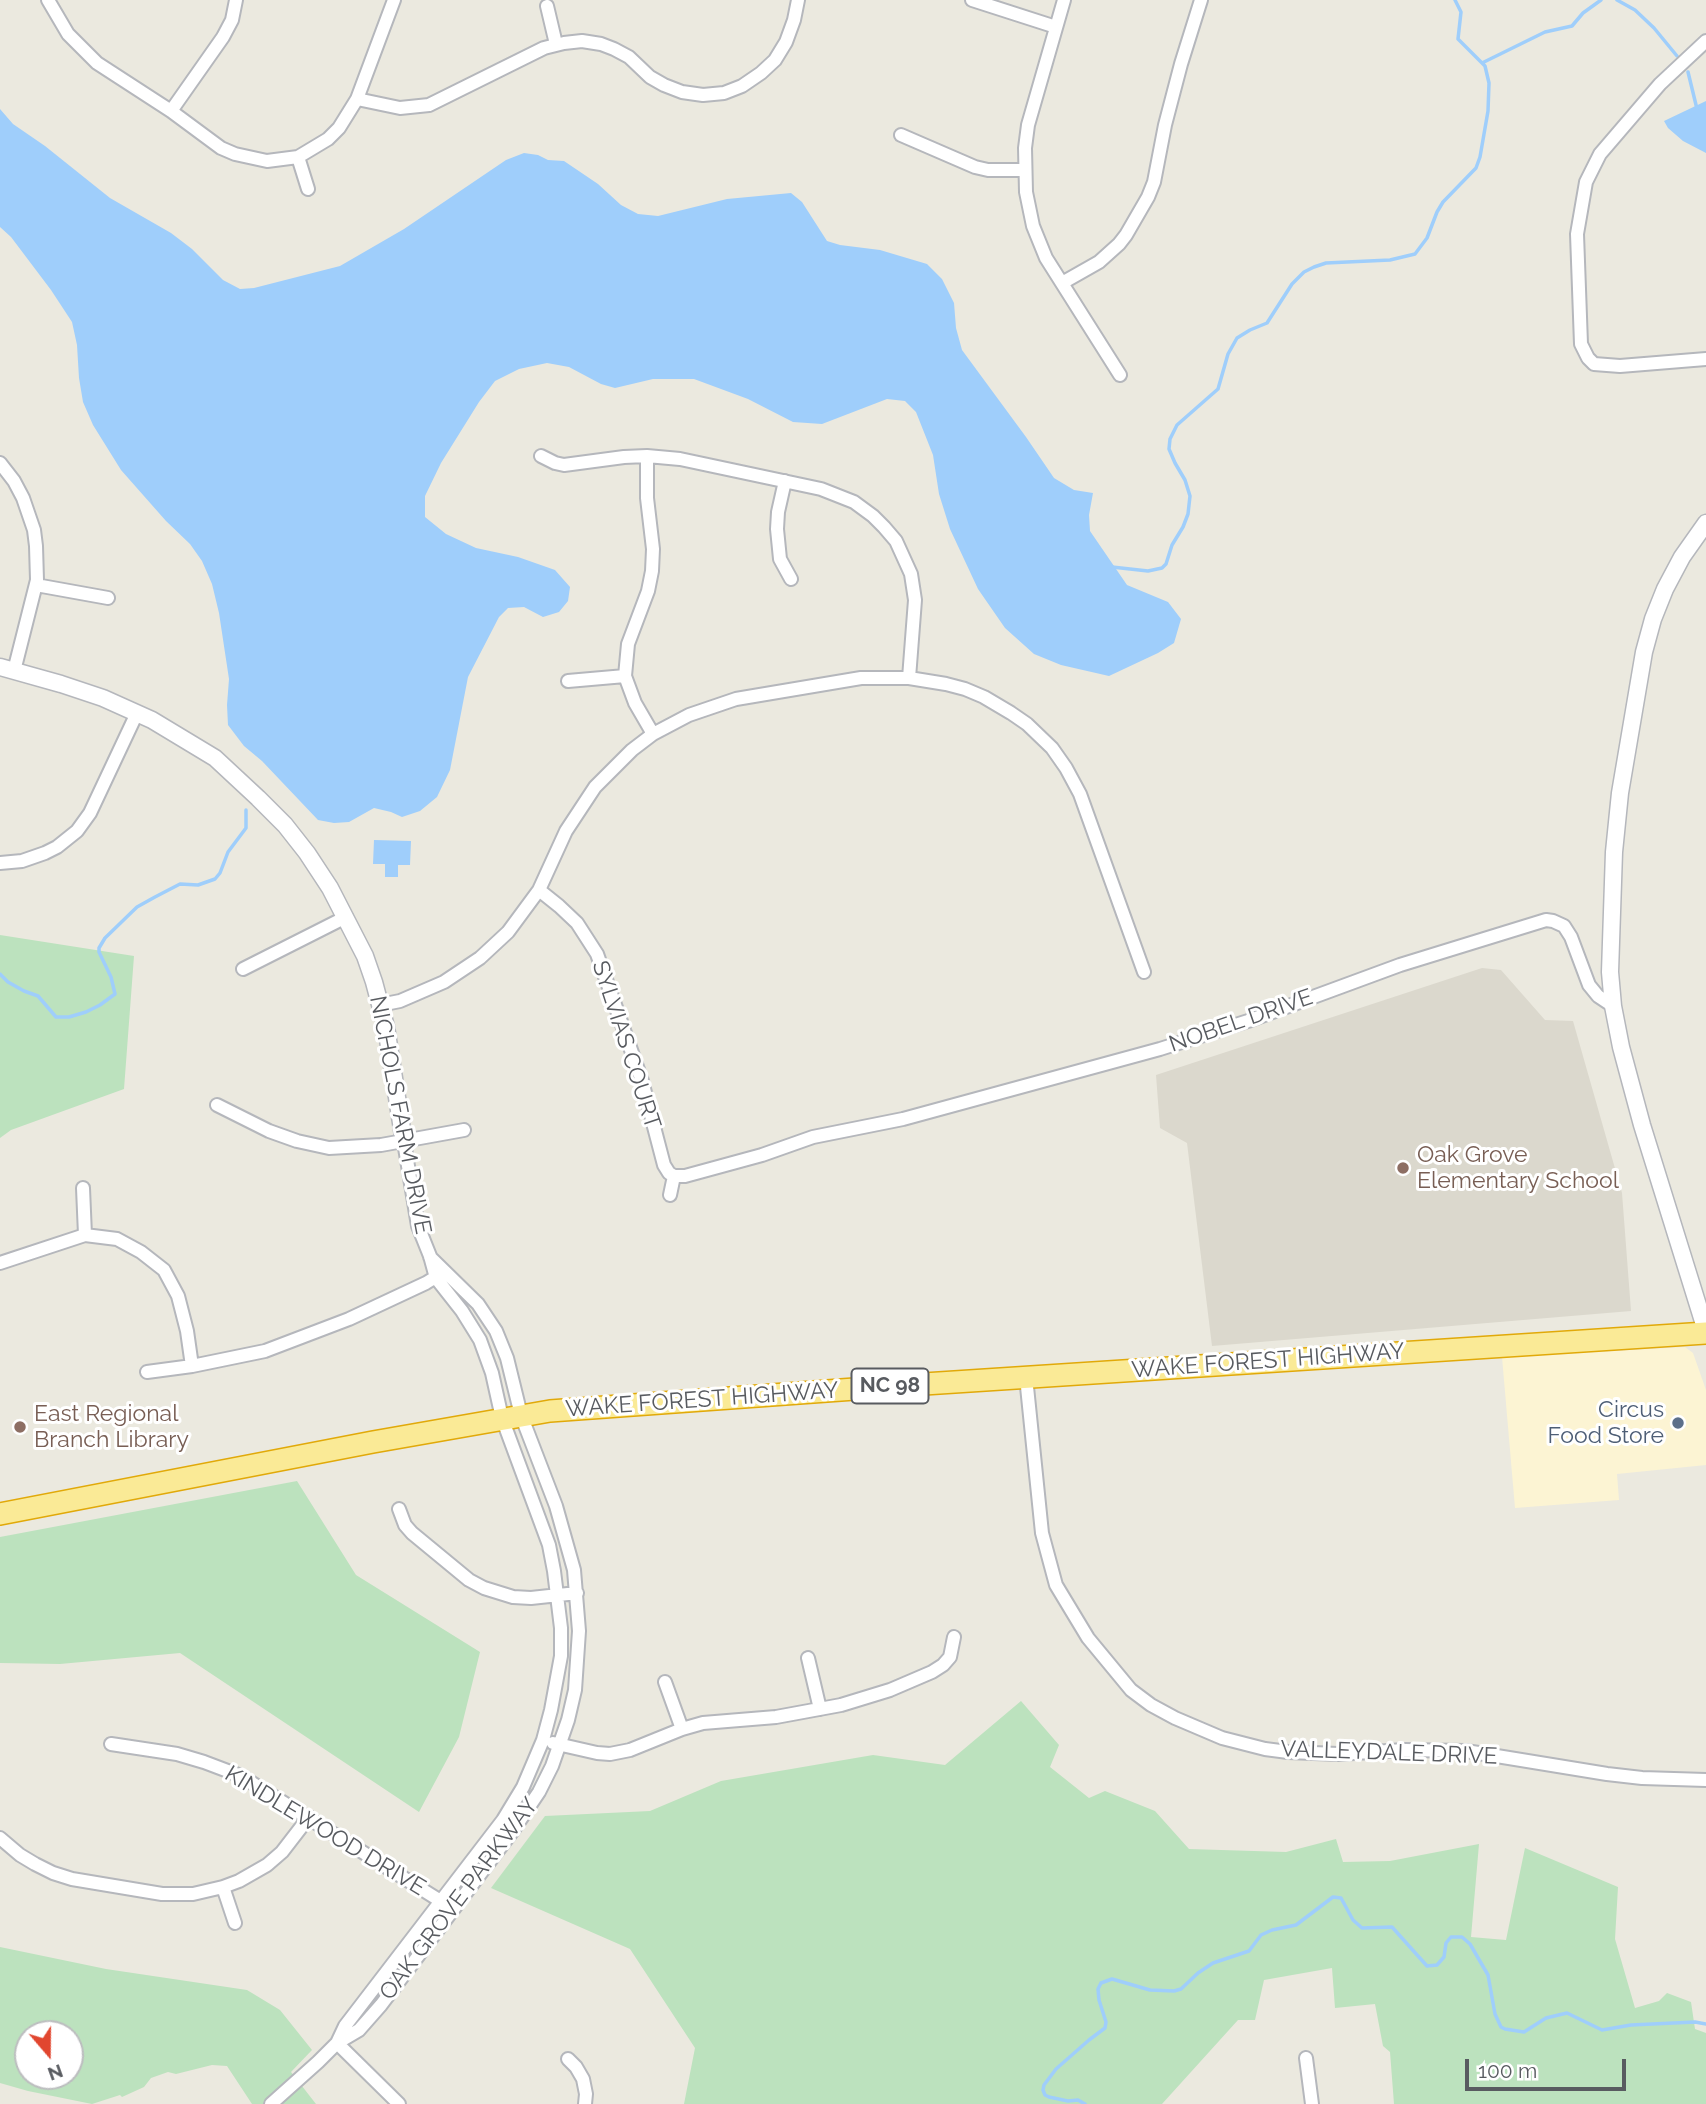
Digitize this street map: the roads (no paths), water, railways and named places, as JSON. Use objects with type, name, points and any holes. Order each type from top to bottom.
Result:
[{"type":"highway","name":"WAKE FOREST HIGHWAY","points":[[0,1514],[511,1417],[595,1407],[1706,1332]]},
{"type":"street","points":[[48,0],[63,26],[82,50],[97,63],[172,111],[221,148],[267,161],[298,157],[328,139],[339,128],[357,99],[394,0]]},
{"type":"street","points":[[172,111],[223,37],[232,20],[236,0]]},
{"type":"street","points":[[357,99],[400,108],[429,105],[544,48],[582,41],[601,44],[629,57],[650,77],[682,92],[704,95],[724,93],[742,86],[775,60],[786,42],[798,0]]},
{"type":"street","points":[[972,0],[1056,27]]},
{"type":"street","points":[[1064,0],[1028,125],[1026,192],[1033,226],[1046,258],[1120,375]]},
{"type":"street","points":[[1062,283],[1099,262],[1119,244],[1148,197],[1200,0]]},
{"type":"street","points":[[547,6],[556,44]]},
{"type":"street","points":[[1706,41],[1660,84],[1600,154],[1586,182],[1577,234],[1581,344],[1594,364],[1620,366],[1706,359]]},
{"type":"street","points":[[901,135],[975,167],[988,170],[1025,170]]},
{"type":"street","points":[[298,157],[307,189]]},
{"type":"street","points":[[541,456],[564,465],[648,456],[689,461],[821,489],[844,497],[873,516],[896,541],[911,574],[915,600],[909,678]]},
{"type":"street","points":[[648,456],[646,484],[653,549],[652,570],[648,591],[628,644],[625,676],[635,704],[653,734]]},
{"type":"street","points":[[0,463],[14,481],[30,517],[36,546],[36,584],[7,669]]},
{"type":"street","points":[[785,481],[777,529],[780,559],[791,579]]},
{"type":"street","points":[[1706,523],[1682,557],[1665,589],[1644,652],[1620,793],[1614,852],[1610,972],[1621,1047],[1642,1125],[1706,1332]]},
{"type":"street","points":[[36,584],[108,598]]},
{"type":"street","name":"NICHOLS FARM DRIVE","points":[[7,669],[92,695],[138,713],[215,758],[285,825],[307,853],[330,888],[365,956],[380,1005],[418,1226],[430,1256],[480,1340],[511,1417]]},
{"type":"street","points":[[568,681],[625,676]]},
{"type":"street","points":[[380,1005],[400,1001],[444,982],[480,958],[508,932],[539,890],[566,831],[595,787],[632,750],[653,734],[689,715],[736,699],[861,678],[909,678],[946,684],[984,696],[1027,724],[1052,748],[1080,794],[1144,972]]},
{"type":"street","points":[[0,863],[22,861],[45,853],[78,831],[90,813],[138,713]]},
{"type":"street","name":"SYLVIAS COURT","points":[[539,890],[577,923],[597,954],[639,1071],[664,1165],[674,1176]]},
{"type":"street","points":[[243,969],[346,917]]},
{"type":"street","name":"NOBEL DRIVE","points":[[674,1176],[696,1173],[762,1155],[798,1141],[903,1119],[1171,1046],[1248,1021],[1400,965],[1546,920],[1564,926],[1571,937],[1588,985],[1613,1006]]},
{"type":"street","points":[[216,1105],[269,1131],[311,1145],[345,1148],[404,1142],[464,1130]]},
{"type":"street","points":[[670,1195],[674,1176]]},
{"type":"street","points":[[83,1188],[86,1235]]},
{"type":"street","points":[[0,1264],[86,1235],[117,1239],[141,1252],[164,1270],[178,1296],[192,1366]]},
{"type":"street","points":[[147,1372],[265,1351],[349,1319],[440,1274]]},
{"type":"street","name":"NICHOLS FARM DRIVE","points":[[440,1274],[478,1304],[496,1331],[507,1358],[511,1417]]},
{"type":"street","name":"VALLEYDALE DRIVE","points":[[1026,1377],[1042,1533],[1056,1585],[1087,1638],[1131,1690],[1151,1705],[1222,1738],[1265,1749],[1338,1754],[1405,1750],[1465,1751],[1642,1778],[1706,1780]]},
{"type":"street","name":"OAK GROVE PARKWAY","points":[[271,2104],[337,2043],[359,2029],[381,2005],[525,1815],[560,1745],[575,1690],[579,1655],[574,1570],[564,1532],[511,1417]]},
{"type":"street","name":"OAK GROVE PARKWAY","points":[[337,2043],[345,2026],[503,1820],[523,1787],[543,1740],[561,1656],[561,1628],[549,1545],[511,1417]]},
{"type":"street","points":[[399,1508],[405,1525],[412,1533],[469,1580],[484,1588],[513,1597],[531,1598],[577,1593]]},
{"type":"street","points":[[543,1740],[610,1754],[630,1750],[682,1729],[716,1721],[776,1717],[864,1699],[943,1665],[950,1657],[954,1637]]},
{"type":"street","points":[[808,1658],[820,1709]]},
{"type":"street","points":[[665,1682],[682,1729]]},
{"type":"street","name":"KINDLEWOOD DRIVE","points":[[111,1744],[177,1754],[241,1776],[453,1910]]},
{"type":"street","points":[[0,1838],[20,1855],[53,1873],[88,1883],[180,1895],[223,1887],[253,1874],[282,1852],[309,1817]]},
{"type":"street","points":[[223,1887],[235,1923]]},
{"type":"street","points":[[337,2043],[400,2104]]},
{"type":"street","points":[[1306,2058],[1312,2104]]},
{"type":"street","points":[[568,2059],[583,2079],[585,2104]]},
{"type":"water","points":[[1706,101],[1706,153],[1683,141],[1664,121]]},
{"type":"water","points":[[0,109],[13,124],[110,198],[171,233],[192,249],[223,280],[240,289],[254,288],[340,266],[404,229],[506,160],[524,153],[548,160],[564,161],[598,184],[621,205],[638,214],[658,216],[727,199],[791,193],[802,202],[827,241],[880,250],[927,264],[942,279],[954,303],[956,328],[962,350],[1054,478],[1074,490],[1093,493],[1089,515],[1090,531],[1127,585],[1168,602],[1181,619],[1174,643],[1109,676],[1061,665],[1034,654],[1005,628],[978,589],[950,529],[939,494],[933,455],[916,412],[905,401],[887,399],[822,424],[793,422],[748,399],[694,379],[653,379],[615,388],[601,384],[569,367],[547,363],[519,369],[495,381],[441,463],[425,496],[425,517],[446,534],[476,548],[518,557],[555,570],[570,587],[568,601],[559,612],[543,617],[524,607],[508,608],[499,617],[468,677],[450,770],[437,797],[420,811],[402,817],[374,808],[349,822],[318,820],[262,761],[244,746],[228,725],[229,679],[219,613],[212,584],[202,561],[190,544],[121,470],[93,425],[83,402],[72,322],[11,237],[0,227]]},
{"type":"water","points":[[374,840],[411,841],[410,865],[398,865],[398,877],[385,877],[385,864],[373,864]]},
{"type":"waterway","points":[[1112,567],[1148,571],[1162,568],[1166,564],[1172,545],[1188,514],[1190,496],[1169,449],[1170,439],[1177,425],[1218,389],[1228,354],[1237,338],[1267,323],[1292,284],[1304,272],[1314,267],[1326,263],[1390,260],[1415,254],[1427,238],[1443,202],[1476,168],[1488,111],[1489,83],[1485,66],[1458,39],[1461,12],[1455,0]]},
{"type":"waterway","points":[[1482,63],[1545,32],[1572,26],[1583,13],[1601,0]]},
{"type":"waterway","points":[[1617,0],[1635,10],[1677,56]]},
{"type":"waterway","points":[[1688,72],[1697,109]]},
{"type":"waterway","points":[[0,974],[8,982],[38,996],[56,1017],[69,1017],[100,1005],[115,994],[111,977],[99,952],[105,938],[137,907],[155,897],[180,884],[198,885],[215,879],[228,852],[246,828],[246,810]]},
{"type":"waterway","points":[[1085,2104],[1078,2100],[1049,2097],[1043,2090],[1056,2069],[1105,2028],[1098,1989],[1101,1983],[1112,1979],[1150,1990],[1181,1989],[1213,1963],[1249,1951],[1261,1935],[1296,1925],[1333,1897],[1341,1898],[1353,1920],[1362,1928],[1392,1927],[1427,1966],[1437,1965],[1444,1957],[1446,1943],[1451,1937],[1462,1937],[1470,1944],[1488,1975],[1495,2014],[1501,2027],[1505,2029],[1524,2032],[1546,2018],[1567,2013],[1602,2030],[1631,2025],[1695,2022],[1706,2024]]},
{"type":"place","name":"Oak Grove Elementary School","points":[[1403,1168]]},
{"type":"place","name":"Circus Food Store","points":[[1678,1423]]},
{"type":"place","name":"East Regional Branch Library","points":[[20,1427]]}]
